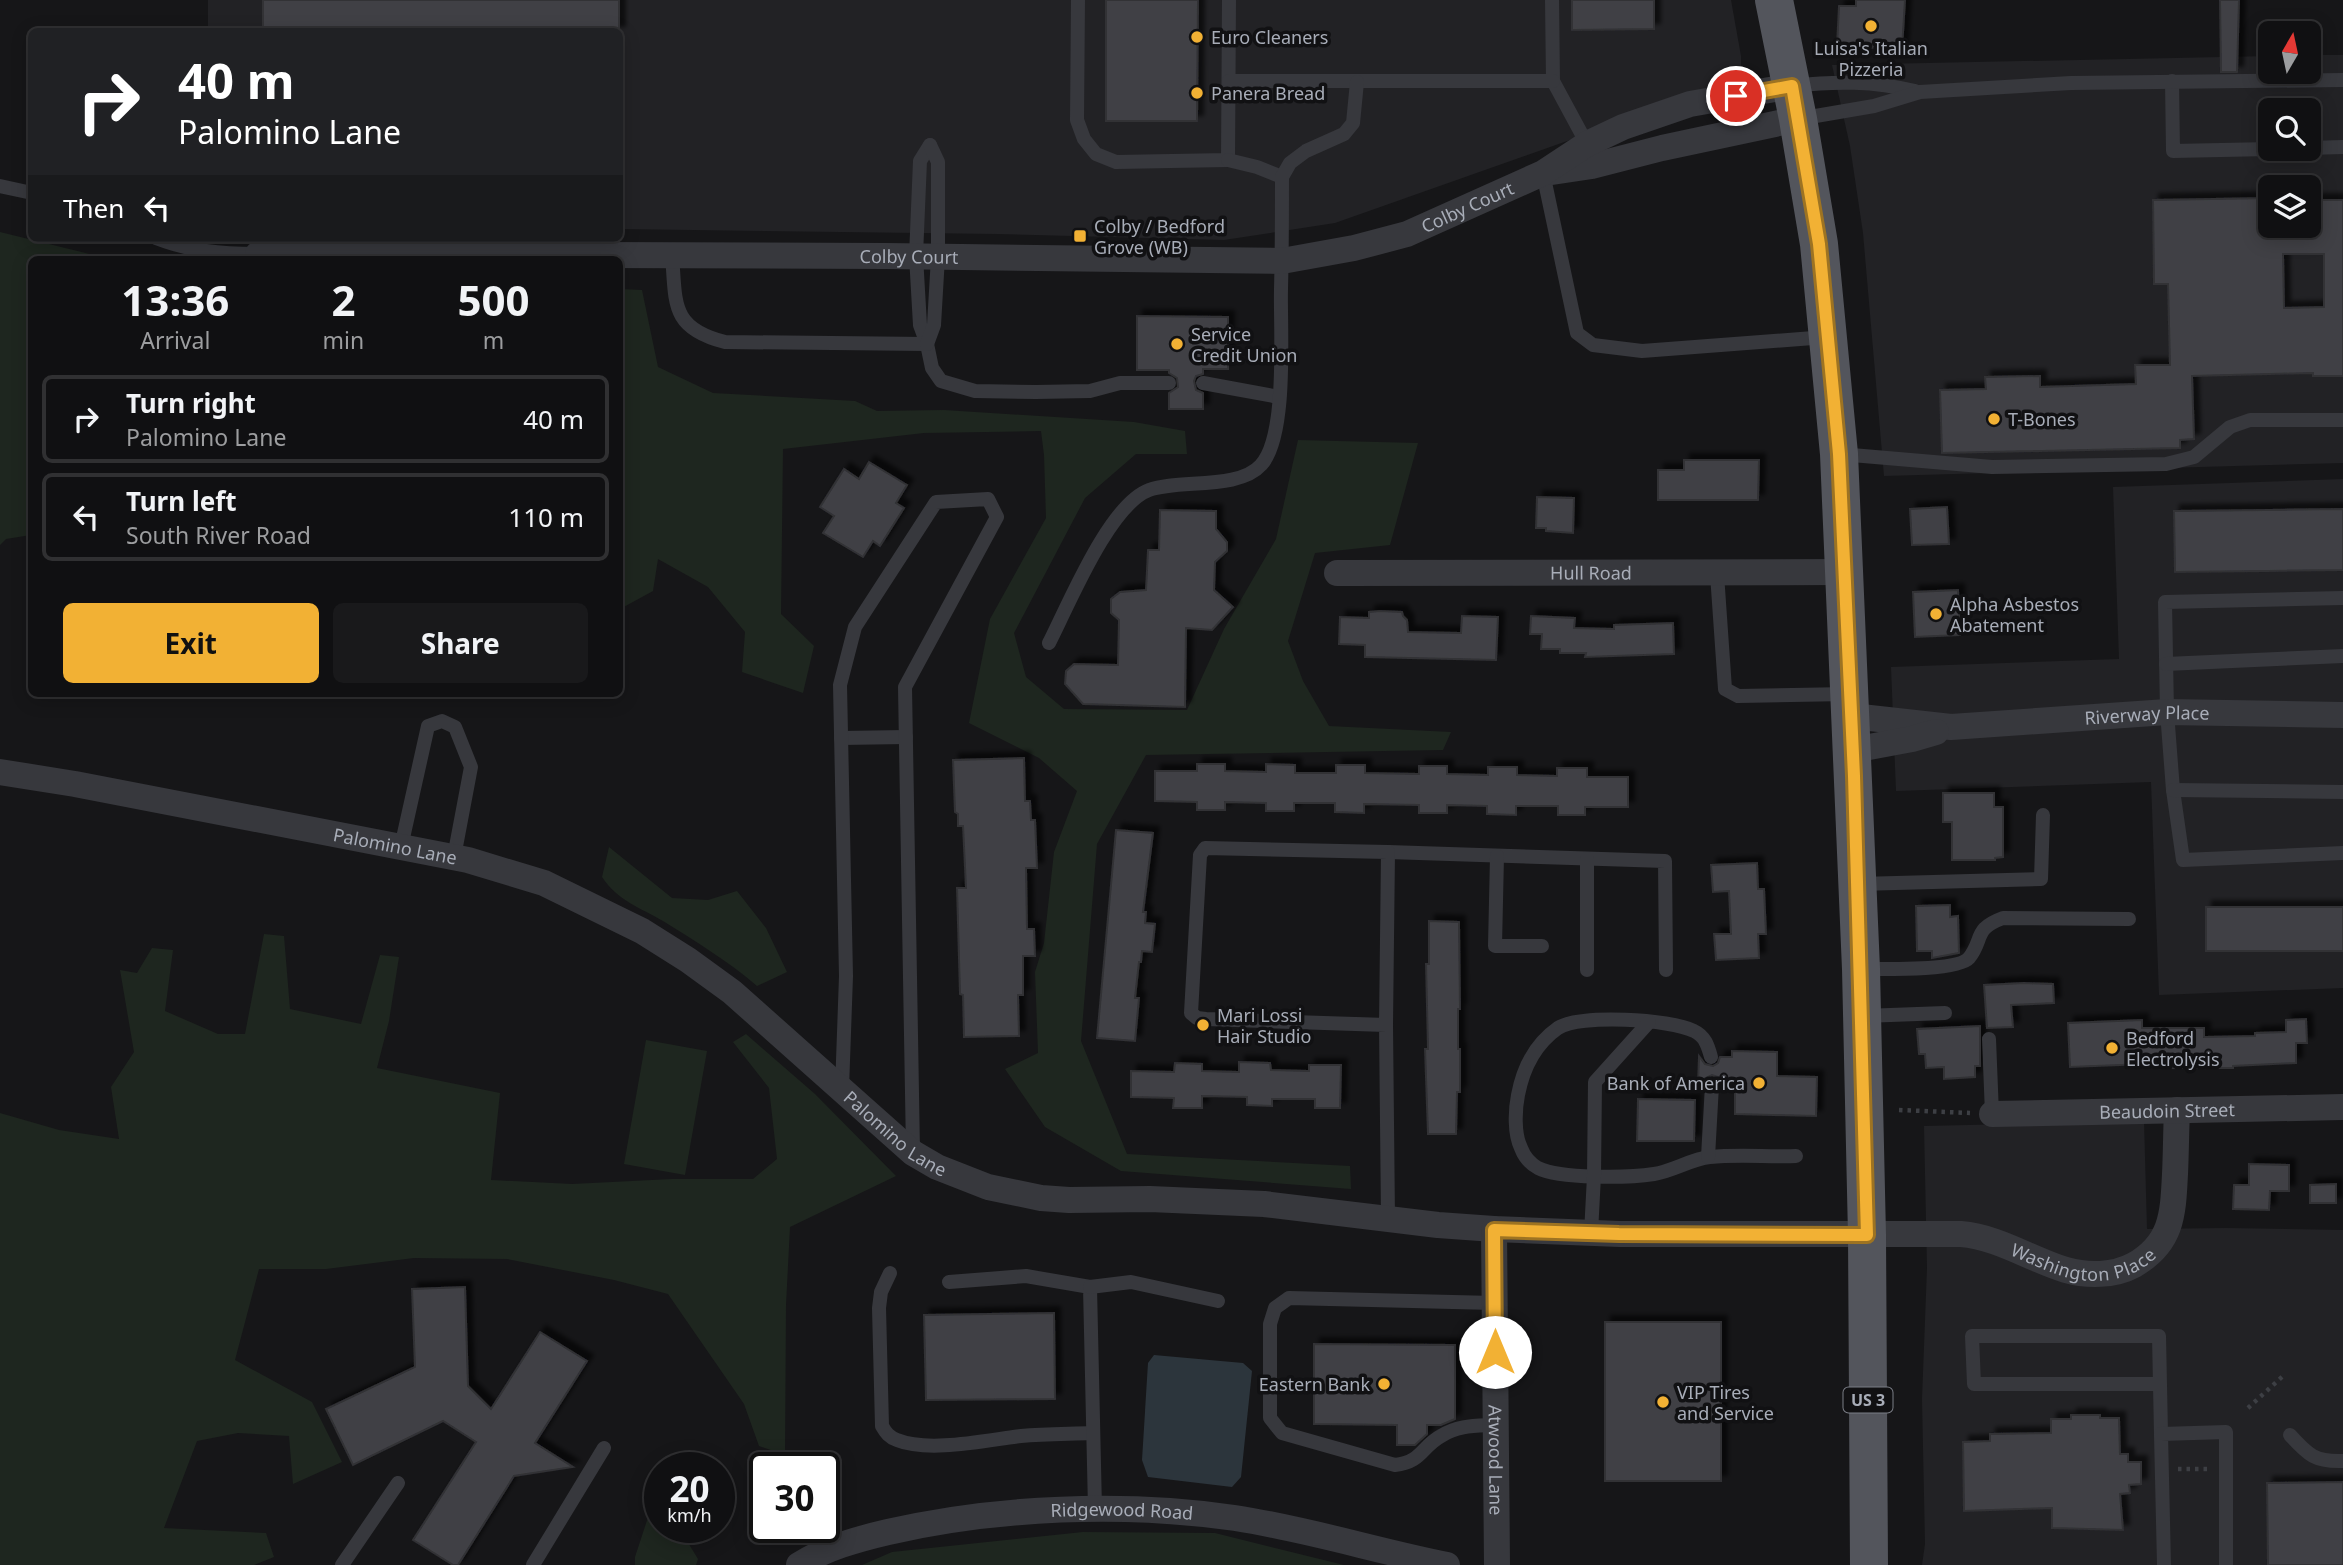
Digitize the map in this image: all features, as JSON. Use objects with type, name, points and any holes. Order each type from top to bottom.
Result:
[{"type":"main road","name":"US 3","points":[[1774,0],[1819,244],[1839,454],[1861,970],[1867,1235],[1868,1565]]},
{"type":"street","name":"Colby Court","points":[[258,254],[672,254],[1282,261],[1354,248],[1406,234],[1543,173],[1587,144],[1623,127],[1690,104],[1795,103]]},
{"type":"street","name":"Colby Court","points":[[1543,173],[1592,166],[1662,148],[1795,103]]},
{"type":"street","name":"Hull Road","points":[[1337,573],[1846,572]]},
{"type":"street","name":"Riverway Place","points":[[1852,720],[1951,727],[2167,712],[2343,715]]},
{"type":"street","name":"Palomino Lane","points":[[0,772],[401,847],[454,858],[544,883],[642,931],[688,960],[732,992],[913,1153],[988,1188],[1041,1198],[1069,1200],[1150,1199],[1264,1204],[1494,1230],[1867,1235]]},
{"type":"street","name":"Beaudoin Street","points":[[1992,1114],[2343,1107]]},
{"type":"street","name":"Washington Place","points":[[1867,1235],[1973,1235],[2073,1272],[2104,1274],[2127,1268],[2154,1251],[2171,1222],[2177,1110]]},
{"type":"street","name":"Atwood Lane","points":[[1494,1230],[1497,1565]]},
{"type":"street","name":"Ridgewood Road","points":[[799,1565],[810,1558],[862,1539],[916,1526],[969,1517],[1095,1510],[1235,1518],[1447,1565]]},
{"type":"lane","points":[[1078,0],[1077,120],[1084,139],[1096,154],[1116,162],[1228,160],[1282,177]]},
{"type":"lane","points":[[1228,160],[1229,0]]},
{"type":"lane","points":[[1552,0],[1553,80],[1587,144]]},
{"type":"lane","points":[[1229,81],[1553,80]]},
{"type":"lane","points":[[1795,103],[1864,108],[1920,92],[2058,84],[2343,80]]},
{"type":"lane","points":[[1795,103],[1836,81],[1885,85],[1920,92]]},
{"type":"lane","points":[[2172,81],[2173,151],[2258,149]]},
{"type":"lane","points":[[1049,643],[1104,535],[1132,500],[1150,490],[1244,477],[1261,467],[1271,451],[1279,397],[1282,177],[1290,163],[1306,151],[1343,134],[1353,123],[1357,82]]},
{"type":"lane","points":[[928,344],[934,325],[927,256],[920,161],[930,145],[938,162],[927,256],[920,325],[928,344],[932,368],[941,381],[975,391],[1090,391],[1120,383],[1169,383]]},
{"type":"lane","points":[[2321,148],[2343,147]]},
{"type":"lane","points":[[1543,173],[1577,332],[1593,345],[1642,351],[1826,337]]},
{"type":"lane","points":[[0,186],[28,192]]},
{"type":"lane","points":[[166,242],[200,251],[258,254]]},
{"type":"lane","points":[[672,254],[680,316],[689,327],[706,337],[725,342],[928,344]]},
{"type":"lane","points":[[1203,383],[1279,397]]},
{"type":"lane","points":[[1839,454],[1992,467],[2166,464],[2194,457],[2230,427],[2250,420],[2343,420]]},
{"type":"lane","points":[[842,1089],[846,976],[840,685],[855,627],[936,502],[988,499],[997,517],[905,687],[913,1153]]},
{"type":"lane","points":[[1717,574],[1725,689],[1738,696],[1852,720]]},
{"type":"lane","points":[[2343,598],[2165,602],[2167,712],[2173,790],[2183,860],[2343,853]]},
{"type":"lane","points":[[2166,664],[2343,656]]},
{"type":"lane","points":[[401,847],[428,726],[442,721],[455,727],[471,767],[454,858]]},
{"type":"lane","points":[[841,738],[906,737]]},
{"type":"lane","points":[[2173,790],[2343,792]]},
{"type":"lane","points":[[1857,884],[2041,879],[2043,815]]},
{"type":"lane","points":[[1386,1024],[1206,1019],[1197,1018],[1191,1013],[1199,855],[1205,848],[1665,861],[1667,970]]},
{"type":"lane","points":[[1388,852],[1388,1219]]},
{"type":"lane","points":[[1497,856],[1495,946],[1542,946]]},
{"type":"lane","points":[[1587,859],[1587,970]]},
{"type":"lane","points":[[1861,970],[1954,966],[1969,958],[1984,928],[2003,918],[2129,919]]},
{"type":"lane","points":[[1862,1016],[1945,1013]]},
{"type":"lane","points":[[1711,1057],[1706,1041],[1696,1031],[1676,1025],[1604,1019],[1559,1027],[1541,1043],[1521,1079],[1518,1143],[1525,1158],[1538,1168],[1561,1174],[1594,1176],[1653,1175],[1708,1157],[1796,1156]]},
{"type":"lane","points":[[1591,1233],[1595,1082],[1648,1022]]},
{"type":"lane","points":[[1989,1039],[1992,1114]]},
{"type":"lane","points":[[1708,1157],[1712,1085]]},
{"type":"lane","points":[[890,1273],[881,1292],[879,1308],[882,1426],[889,1436],[916,1444],[951,1445],[1023,1436],[1092,1433]]},
{"type":"lane","points":[[949,1282],[1026,1276],[1090,1287],[1131,1282],[1218,1301]]},
{"type":"lane","points":[[1090,1287],[1095,1510]]},
{"type":"lane","points":[[1494,1303],[1289,1298],[1275,1308],[1270,1324],[1270,1418],[1282,1433],[1395,1465],[1409,1463],[1438,1437],[1459,1426],[1495,1425]]},
{"type":"lane","points":[[2160,1384],[1974,1384],[1972,1336],[2159,1336],[2164,1565]]},
{"type":"lane","points":[[2161,1434],[2226,1432],[2226,1565]]},
{"type":"lane","points":[[2290,1435],[2304,1451],[2314,1457],[2325,1461],[2343,1461]]},
{"type":"lane","points":[[533,1565],[604,1448]]},
{"type":"lane","points":[[342,1565],[398,1483]]},
{"type":"path","points":[[1899,1110],[1992,1114]]},
{"type":"path","points":[[2248,1408],[2283,1376]]},
{"type":"path","points":[[2174,1469],[2214,1469]]},
{"type":"shaded area","points":[[208,0],[1731,0],[1741,69],[1734,82],[1335,223],[1224,240],[623,229],[623,28],[208,28]]},
{"type":"shaded area","points":[[2321,55],[2343,55],[2343,463],[1884,476],[1863,233],[1850,146],[1832,65],[2258,56],[2258,84],[2321,84]]},
{"type":"shaded area","points":[[0,232],[28,239],[28,242],[41,242],[98,256],[28,256],[28,535],[6,539],[0,545]]},
{"type":"shaded area","points":[[623,289],[642,290],[658,367],[713,393],[855,401],[877,411],[944,410],[1134,422],[1185,431],[1187,454],[1136,454],[1085,498],[1014,633],[1026,677],[1064,709],[1187,710],[1224,629],[1276,539],[1298,440],[1418,443],[1390,545],[1315,553],[1288,641],[1303,681],[1329,726],[1451,732],[1443,750],[1146,755],[1097,844],[1081,1041],[1127,1154],[1350,1166],[1351,1189],[1121,1171],[1045,1127],[1005,1069],[1038,1053],[1035,972],[1044,943],[1054,852],[1077,791],[1039,758],[969,723],[990,619],[1046,518],[1041,431],[924,433],[783,449],[781,614],[814,646],[803,693],[742,672],[745,632],[708,587],[658,559],[653,591],[623,607]]},
{"type":"shaded area","points":[[2343,479],[2343,988],[2159,995],[2151,782],[1896,791],[1891,667],[2119,659],[2113,487]]},
{"type":"shaded area","points":[[609,847],[672,898],[708,900],[737,891],[766,928],[787,972],[757,986],[699,944],[622,898],[602,877]]},
{"type":"shaded area","points":[[264,934],[284,936],[290,1009],[361,1024],[380,955],[399,957],[389,1021],[377,1068],[500,1093],[491,1180],[572,1184],[672,1179],[753,1179],[777,1159],[769,1088],[733,1042],[746,1034],[815,1094],[896,1176],[790,1227],[786,1305],[785,1452],[759,1446],[744,1404],[668,1294],[614,1280],[507,1259],[414,1258],[326,1269],[259,1269],[235,1360],[312,1402],[342,1462],[293,1484],[289,1436],[238,1433],[197,1441],[164,1528],[266,1533],[274,1557],[254,1565],[0,1565],[0,1113],[59,1130],[119,1139],[111,1087],[134,1052],[120,970],[137,973],[152,948],[173,950],[165,1011],[218,1034],[245,1034]]},
{"type":"shaded area","points":[[646,1040],[707,1051],[685,1175],[624,1164]]},
{"type":"shaded area","points":[[2144,1121],[2147,1229],[2343,1230],[2343,1565],[1922,1565],[1925,1544],[1922,1399],[1927,1268],[1924,1126]]},
{"type":"shaded area","points":[[1154,1355],[1243,1363],[1252,1371],[1241,1477],[1232,1487],[1148,1477],[1142,1460],[1148,1363]]},
{"type":"shaded area","points":[[644,1530],[644,1543],[688,1543],[698,1559],[696,1565],[635,1565]]},
{"type":"shaded area","points":[[1083,1532],[1215,1533],[1344,1565],[862,1565],[892,1552]]},
{"type":"building","points":[[263,0],[619,0],[619,28],[263,28]]},
{"type":"building","points":[[1106,0],[1198,0],[1197,121],[1106,121]]},
{"type":"building","points":[[1572,0],[1654,0],[1654,29],[1572,30]]},
{"type":"building","name":"Luisa's Italian Pizzeria","points":[[1856,0],[1905,0],[1902,49],[1837,46],[1839,6],[1856,6]]},
{"type":"building","points":[[2220,0],[2239,0],[2237,72],[2221,72]]},
{"type":"building","points":[[2258,198],[2258,238],[2321,238],[2321,200],[2343,200],[2343,376],[2313,376],[2313,373],[2192,376],[2194,439],[2180,440],[2180,448],[1942,453],[1940,390],[1986,389],[1985,377],[2040,376],[2040,387],[2136,384],[2135,365],[2170,365],[2168,284],[2154,284],[2153,200]],"holes":[[[2283,254],[2324,254],[2324,307],[2284,308]]]},
{"type":"building","points":[[1137,316],[1228,317],[1228,369],[1203,369],[1203,374],[1196,376],[1194,381],[1196,390],[1203,393],[1203,409],[1169,409],[1169,393],[1178,387],[1177,378],[1169,373],[1169,370],[1137,370]]},
{"type":"building","points":[[1684,460],[1759,460],[1758,500],[1658,500],[1658,470],[1684,470]]},
{"type":"building","points":[[869,462],[907,485],[896,503],[904,508],[880,546],[873,541],[863,557],[823,533],[834,516],[820,507],[844,469],[859,479]]},
{"type":"building","points":[[1537,497],[1574,498],[1573,533],[1536,528]]},
{"type":"building","points":[[1947,507],[1949,544],[1912,545],[1910,509]]},
{"type":"building","points":[[2343,509],[2343,570],[2175,572],[2174,511]]},
{"type":"building","points":[[1160,510],[1216,511],[1216,529],[1227,542],[1227,551],[1215,562],[1214,590],[1233,607],[1212,630],[1186,628],[1185,707],[1083,704],[1065,684],[1066,671],[1074,664],[1118,665],[1119,620],[1111,613],[1111,599],[1120,592],[1146,590],[1148,550],[1159,550]]},
{"type":"building","name":"Alpha Asbestos Abatement","points":[[1958,590],[1960,635],[1915,637],[1913,592]]},
{"type":"building","points":[[1369,612],[1402,612],[1407,620],[1408,632],[1461,633],[1462,616],[1498,617],[1496,660],[1365,657],[1365,645],[1339,644],[1340,617],[1369,618]]},
{"type":"building","points":[[1531,616],[1575,618],[1574,628],[1614,629],[1614,625],[1673,623],[1674,654],[1585,657],[1586,653],[1560,653],[1560,649],[1541,649],[1542,634],[1530,634]]},
{"type":"building","points":[[1024,758],[1025,801],[1030,801],[1031,820],[1035,820],[1037,868],[1026,868],[1027,929],[1034,929],[1035,956],[1023,956],[1023,995],[1018,995],[1019,1036],[964,1037],[957,888],[966,888],[963,826],[958,826],[958,814],[955,812],[953,760]]},
{"type":"building","points":[[1197,764],[1225,764],[1225,771],[1266,772],[1266,764],[1295,765],[1295,773],[1336,773],[1336,765],[1365,765],[1365,773],[1419,774],[1419,766],[1447,766],[1447,774],[1488,775],[1488,767],[1517,767],[1517,775],[1557,776],[1557,768],[1587,768],[1587,777],[1628,777],[1628,807],[1585,807],[1585,815],[1558,815],[1558,806],[1516,806],[1516,815],[1487,814],[1487,806],[1447,805],[1447,813],[1419,813],[1419,805],[1364,804],[1364,813],[1335,812],[1335,803],[1294,803],[1294,811],[1266,811],[1266,803],[1225,802],[1225,810],[1197,810],[1197,802],[1155,801],[1155,771],[1197,771]]},
{"type":"building","points":[[1943,793],[1994,793],[1994,807],[2003,807],[2003,857],[1995,860],[1952,860],[1952,822],[1943,822]]},
{"type":"building","points":[[1116,830],[1153,833],[1143,912],[1146,912],[1145,923],[1155,924],[1152,952],[1142,951],[1139,962],[1135,998],[1139,998],[1135,1041],[1097,1038]]},
{"type":"building","points":[[1757,863],[1758,889],[1764,889],[1766,934],[1758,934],[1759,958],[1716,960],[1714,934],[1731,934],[1729,891],[1713,892],[1711,865]]},
{"type":"building","points":[[1950,905],[1950,917],[1958,916],[1959,953],[1932,958],[1932,951],[1917,951],[1916,906]]},
{"type":"building","points":[[2206,907],[2343,907],[2343,951],[2206,951]]},
{"type":"building","points":[[1429,921],[1459,922],[1460,1092],[1457,1092],[1456,1134],[1428,1134],[1425,1049],[1428,1049],[1426,964],[1429,964]]},
{"type":"building","points":[[2053,984],[2054,1003],[2011,1005],[2013,1027],[1987,1028],[1984,985]]},
{"type":"building","points":[[2306,1019],[2307,1043],[2296,1043],[2296,1063],[2233,1068],[2172,1068],[2172,1063],[2070,1067],[2068,1023],[2142,1020],[2142,1028],[2204,1028],[2204,1037],[2255,1036],[2255,1033],[2286,1032],[2286,1020]]},
{"type":"building","points":[[1980,1026],[1980,1066],[1975,1066],[1975,1077],[1944,1079],[1944,1067],[1926,1068],[1925,1054],[1919,1054],[1917,1029]]},
{"type":"building","name":"Bank of America","points":[[1732,1051],[1777,1052],[1777,1076],[1817,1077],[1816,1116],[1735,1114],[1735,1084],[1721,1084],[1718,1077],[1712,1075],[1704,1079],[1702,1085],[1698,1085],[1699,1056],[1705,1064],[1713,1066],[1718,1063],[1720,1057],[1732,1057]]},
{"type":"building","points":[[1239,1062],[1270,1063],[1271,1070],[1309,1071],[1309,1065],[1341,1065],[1340,1108],[1315,1108],[1315,1099],[1272,1099],[1272,1106],[1247,1105],[1247,1097],[1202,1096],[1202,1108],[1173,1108],[1174,1098],[1131,1097],[1131,1071],[1174,1072],[1175,1063],[1202,1064],[1202,1071],[1239,1072]]},
{"type":"building","points":[[1638,1099],[1695,1100],[1694,1141],[1637,1141]]},
{"type":"building","points":[[2249,1164],[2289,1165],[2289,1191],[2270,1191],[2269,1210],[2233,1209],[2234,1185],[2249,1185]]},
{"type":"building","points":[[2336,1184],[2336,1203],[2310,1203],[2310,1185]]},
{"type":"building","points":[[465,1287],[468,1386],[491,1409],[540,1332],[587,1361],[535,1443],[573,1467],[514,1476],[458,1565],[453,1565],[413,1540],[476,1442],[443,1421],[353,1465],[326,1409],[415,1367],[412,1289]]},
{"type":"building","points":[[1054,1313],[1055,1399],[926,1400],[924,1315]]},
{"type":"building","name":"VIP Tires and Service","points":[[1605,1322],[1721,1322],[1721,1481],[1605,1481]]},
{"type":"building","name":"Eastern Bank","points":[[1314,1344],[1455,1345],[1455,1419],[1441,1425],[1427,1425],[1427,1434],[1415,1445],[1397,1445],[1397,1425],[1314,1424]]},
{"type":"building","points":[[2071,1415],[2119,1418],[2120,1454],[2128,1454],[2128,1462],[2141,1462],[2141,1484],[2129,1485],[2130,1493],[2120,1494],[2123,1530],[2052,1528],[2052,1508],[1964,1511],[1963,1442],[1990,1441],[1990,1434],[2051,1433],[2051,1419],[2071,1419]]},
{"type":"building","points":[[2343,1482],[2343,1565],[2268,1565],[2267,1483]]},
{"type":"place","name":"Luisa's Italian Pizzeria","points":[[1871,26]]},
{"type":"place","name":"Euro Cleaners","points":[[1197,37]]},
{"type":"place","name":"Panera Bread","points":[[1197,93]]},
{"type":"place","name":"Colby / Bedford Grove (WB)","points":[[1080,236]]},
{"type":"place","name":"Service Credit Union","points":[[1177,344]]},
{"type":"place","name":"T-Bones","points":[[1994,419]]},
{"type":"place","name":"Alpha Asbestos Abatement","points":[[1936,614]]},
{"type":"place","name":"Mari Lossi Hair Studio","points":[[1203,1025]]},
{"type":"place","name":"Bedford Electrolysis","points":[[2112,1048]]},
{"type":"place","name":"Bank of America","points":[[1759,1083]]},
{"type":"place","name":"Eastern Bank","points":[[1384,1384]]},
{"type":"place","name":"VIP Tires and Service","points":[[1663,1402]]},
{"type":"route","points":[[1495,1352],[1494,1230],[1619,1234],[1867,1235],[1861,970],[1846,572],[1839,454],[1819,244],[1792,86],[1736,96]]}]
